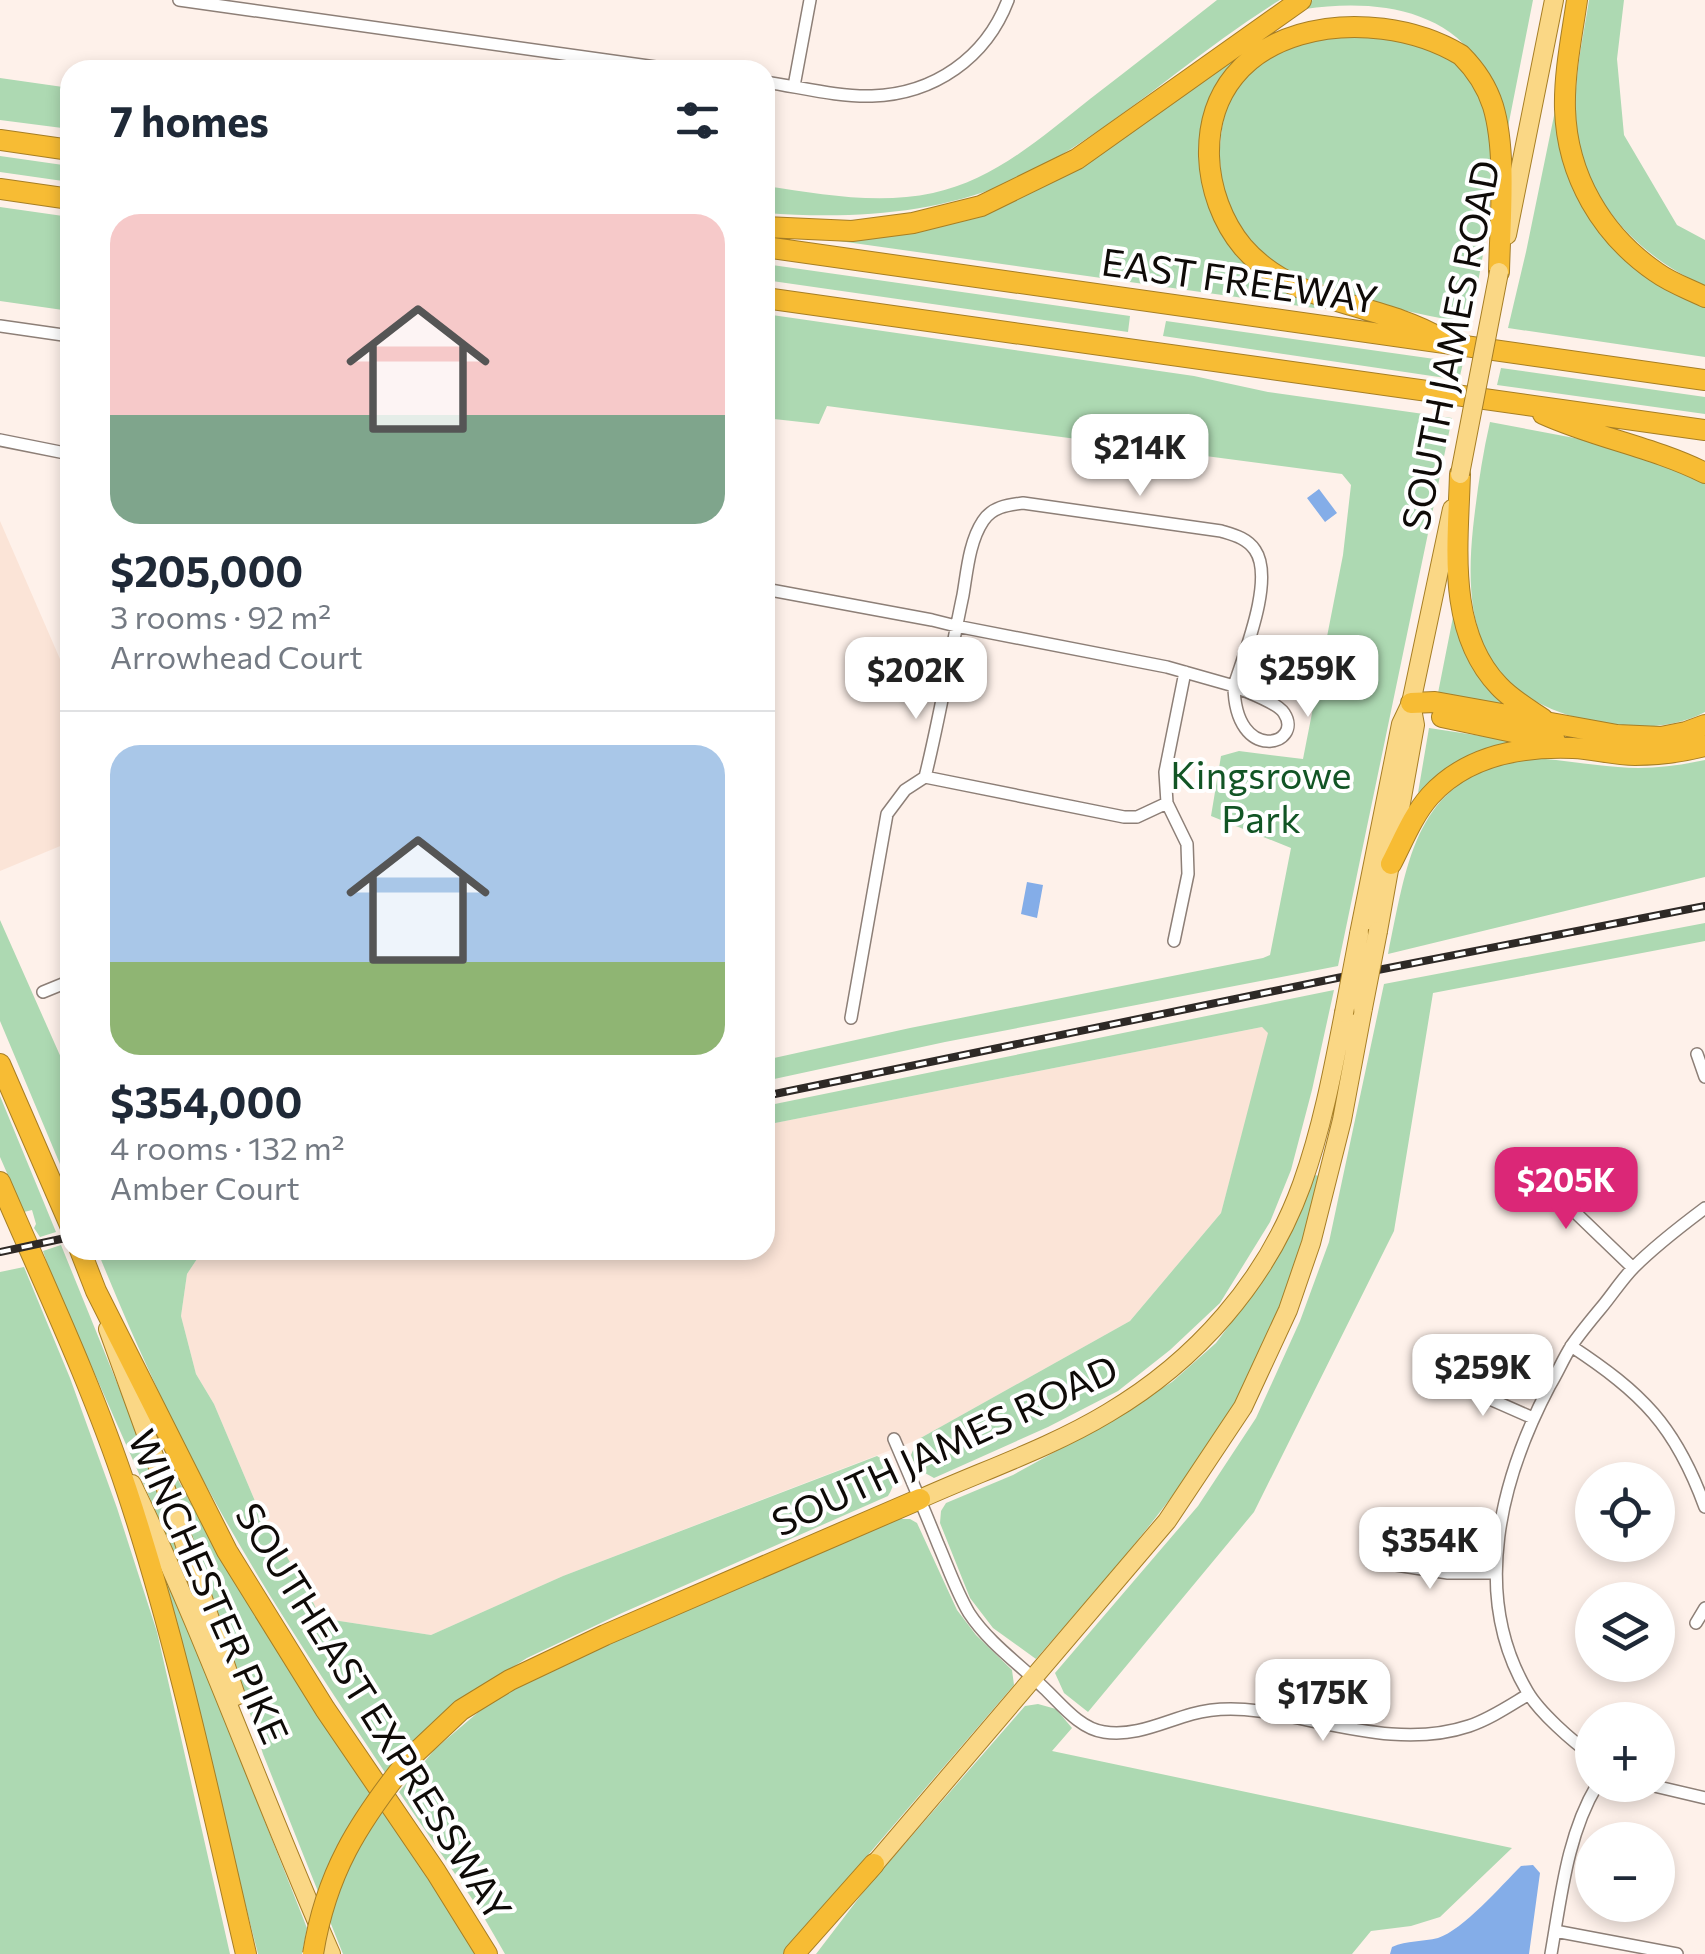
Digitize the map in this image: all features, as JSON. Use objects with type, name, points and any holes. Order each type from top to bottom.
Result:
[{"type":"highway","points":[[775,227],[852,230],[913,223],[981,206],[1077,159],[1301,0]]},
{"type":"highway","points":[[1577,0],[1565,110],[1573,160],[1586,196],[1630,252],[1660,275],[1705,297]]},
{"type":"highway","points":[[1450,344],[1416,324],[1353,307],[1292,284],[1242,245],[1216,195],[1209,151],[1213,120],[1226,82],[1269,37],[1315,14],[1339,10],[1390,14],[1414,22],[1447,41],[1475,71],[1497,120],[1499,272]]},
{"type":"highway","points":[[0,140],[60,149]]},
{"type":"highway","points":[[0,189],[60,198]]},
{"type":"highway","name":"EAST FREEWAY","points":[[775,249],[1705,380]]},
{"type":"highway","points":[[775,299],[1705,430]]},
{"type":"highway","points":[[1524,404],[1574,428],[1668,456],[1705,473]]},
{"type":"highway","points":[[1460,474],[1459,582],[1475,652],[1498,686],[1554,725]]},
{"type":"highway","points":[[1411,702],[1436,702],[1638,737],[1686,732],[1705,725]]},
{"type":"highway","points":[[1411,702],[1433,715],[1576,748]]},
{"type":"highway","points":[[1391,864],[1429,797],[1460,771],[1508,752],[1576,748],[1634,755],[1705,746]]},
{"type":"highway","points":[[0,1064],[60,1202]]},
{"type":"highway","points":[[0,1072],[14,1098]]},
{"type":"highway","points":[[0,1182],[104,1425],[127,1492],[172,1641],[246,1954]]},
{"type":"highway","name":"SOUTHEAST EXPRESSWAY","points":[[84,1260],[226,1551],[324,1710],[436,1872],[487,1954]]},
{"type":"highway","name":"SOUTH JAMES ROAD","points":[[313,1954],[330,1889],[348,1844],[372,1805],[408,1760],[461,1710],[510,1680],[605,1634],[920,1498]]},
{"type":"highway","name":"SOUTH JAMES ROAD","points":[[794,1954],[874,1864]]},
{"type":"main road","name":"SOUTH JAMES ROAD","points":[[920,1498],[1106,1414],[1174,1367],[1210,1333],[1252,1280],[1297,1197],[1322,1120],[1401,724],[1411,702],[1460,474],[1554,0]]},
{"type":"main road","name":"SOUTH JAMES ROAD","points":[[874,1864],[1166,1520],[1243,1407],[1288,1310],[1311,1243],[1339,1135],[1415,725],[1411,702]]},
{"type":"main road","name":"WINCHESTER PIKE","points":[[96,1290],[243,1716],[257,1773]]},
{"type":"main road","name":"WINCHESTER PIKE","points":[[104,1425],[208,1656],[331,1954]]},
{"type":"main road","points":[[808,1954],[874,1864]]},
{"type":"street","points":[[179,0],[606,60]]},
{"type":"street","points":[[794,86],[810,0]]},
{"type":"street","points":[[775,83],[869,96],[915,90],[962,66],[984,44],[1008,0]]},
{"type":"street","points":[[0,326],[60,335]]},
{"type":"street","points":[[0,440],[60,452]]},
{"type":"street","points":[[775,591],[956,626],[1186,672],[1234,686],[1278,707],[1284,714],[1285,732],[1268,742],[1250,735],[1234,703],[1234,686],[1261,588],[1262,568],[1255,550],[1240,536],[1221,531],[1023,503],[1002,506],[984,518],[975,537],[956,626],[925,777]]},
{"type":"street","points":[[1174,941],[1188,859],[1187,844],[1168,803],[1166,772],[1186,672]]},
{"type":"street","points":[[851,1018],[887,814],[905,790],[925,777],[1124,817],[1136,817],[1168,803]]},
{"type":"street","points":[[43,992],[60,985]]},
{"type":"street","points":[[1697,1054],[1705,1078]]},
{"type":"street","points":[[1528,1167],[1633,1268]]},
{"type":"street","points":[[1575,1743],[1528,1694],[1504,1633],[1495,1573],[1503,1508],[1532,1418],[1572,1346],[1633,1268],[1705,1208]]},
{"type":"street","points":[[1572,1346],[1622,1380],[1650,1407],[1681,1451],[1705,1507]]},
{"type":"street","points":[[1449,1382],[1532,1418]]},
{"type":"street","points":[[894,1439],[971,1616],[1080,1722],[1101,1732],[1124,1733],[1188,1714],[1231,1709],[1370,1732],[1438,1733],[1468,1726],[1528,1694]]},
{"type":"street","points":[[1370,1561],[1448,1573],[1495,1573]]},
{"type":"street","points":[[1696,1623],[1705,1608]]},
{"type":"street","points":[[1675,1791],[1705,1798]]},
{"type":"street","points":[[1552,1954],[1568,1858],[1589,1802]]},
{"type":"street","points":[[1555,1931],[1677,1954]]},
{"type":"shaded area","points":[[0,521],[60,659],[60,846],[0,871]]},
{"type":"shaded area","points":[[1262,1027],[1269,1033],[1221,1213],[1130,1321],[917,1440],[563,1576],[431,1635],[320,1618],[255,1501],[214,1404],[196,1374],[181,1316],[187,1274],[196,1260],[775,1260],[775,1123]]},
{"type":"green space","points":[[1217,0],[1280,0],[1106,126],[1006,184],[947,202],[887,212],[775,213],[775,187],[849,197],[933,193],[997,168]]},
{"type":"green space","points":[[1313,0],[1533,0],[1508,127],[1475,57],[1441,26],[1398,10],[1375,7],[1305,9],[1303,5]]},
{"type":"green space","points":[[1589,0],[1624,0],[1617,59],[1624,135],[1677,225],[1705,240],[1705,286],[1641,246],[1608,209],[1585,164],[1575,105]]},
{"type":"green space","points":[[1300,29],[1440,45],[1476,87],[1486,110],[1492,170],[1486,236],[1470,324],[1367,301],[1308,281],[1268,256],[1239,223],[1229,203],[1220,159],[1228,105],[1247,72]]},
{"type":"green space","points":[[1242,51],[1214,92],[1224,230],[1321,303],[1321,309],[832,240],[981,210]]},
{"type":"green space","points":[[0,78],[60,87],[60,128],[0,120]]},
{"type":"green space","points":[[1556,106],[1596,219],[1705,302],[1705,357],[1508,328]]},
{"type":"green space","points":[[0,156],[60,165],[60,181],[0,172]]},
{"type":"green space","points":[[0,207],[60,216],[60,310],[0,301]]},
{"type":"green space","points":[[775,265],[1130,316],[1128,332],[775,281]]},
{"type":"green space","name":"Kingsrowe Park","points":[[775,315],[1452,418],[1338,966],[775,1079],[775,1058],[1270,955],[1291,848],[1211,816],[1221,756],[1239,751],[1303,759],[1343,555],[1351,485],[1342,474],[827,406],[819,424],[775,419]]},
{"type":"green space","points":[[1166,321],[1463,363],[1459,380],[1163,336]]},
{"type":"green space","points":[[1501,368],[1705,397],[1705,414],[1497,385]]},
{"type":"green space","points":[[1490,422],[1585,440],[1690,473],[1705,483],[1705,712],[1662,725],[1601,723],[1551,709],[1501,674],[1486,651],[1472,595],[1473,528]]},
{"type":"green space","points":[[1455,607],[1506,702],[1505,707],[1438,693]]},
{"type":"green space","points":[[1429,728],[1521,742],[1443,773],[1418,793]]},
{"type":"green space","points":[[1523,758],[1640,768],[1705,760],[1705,877],[1388,954],[1411,856],[1438,805],[1459,785],[1487,769]]},
{"type":"green space","points":[[0,920],[60,1055],[60,1164],[0,1021]]},
{"type":"green space","points":[[1705,923],[1705,941],[1433,993],[1394,1231],[1254,1512],[1088,1712],[1064,1693],[1055,1673],[1198,1506],[1256,1418],[1300,1321],[1329,1242],[1384,984]]},
{"type":"green space","points":[[1334,990],[1291,1170],[1270,1222],[1220,1303],[1118,1391],[934,1478],[916,1468],[911,1455],[917,1440],[1130,1321],[1221,1213],[1268,1033],[1262,1027],[775,1123],[775,1104]]},
{"type":"green space","points":[[0,1096],[56,1232],[40,1237],[34,1228],[32,1210],[24,1212],[0,1157]]},
{"type":"green space","points":[[1314,1175],[1320,1176],[1291,1278],[1247,1382],[1222,1425],[1164,1506],[1036,1659],[993,1628],[970,1598],[940,1523],[941,1511],[946,1503],[1013,1475],[1093,1431],[1172,1382],[1216,1343],[1260,1284]]},
{"type":"green space","points":[[60,1245],[60,1260],[67,1260],[154,1474],[194,1598],[51,1275],[43,1251]]},
{"type":"green space","points":[[101,1260],[196,1260],[187,1274],[181,1316],[196,1374],[214,1404],[255,1501],[320,1618],[431,1635],[563,1576],[877,1456],[891,1465],[893,1485],[888,1496],[527,1658],[451,1706],[386,1774],[278,1609],[218,1507],[124,1316]]},
{"type":"green space","points":[[24,1267],[70,1378],[157,1632],[230,1954],[0,1954],[0,1272]]},
{"type":"green space","points":[[158,1442],[271,1639],[479,1954],[343,1954],[263,1754],[199,1558],[155,1444]]},
{"type":"green space","points":[[899,1519],[917,1523],[957,1610],[1012,1670],[1014,1685],[783,1954],[505,1954],[399,1792],[435,1749],[489,1703],[526,1682],[686,1606]]},
{"type":"green space","points":[[164,1572],[307,1928],[302,1954],[258,1954],[161,1573]]},
{"type":"green space","points":[[1038,1704],[1056,1709],[1072,1728],[1052,1751],[1512,1848],[1440,1917],[1411,1926],[1371,1931],[1352,1954],[816,1954],[868,1886],[1025,1706]]},
{"type":"water","points":[[1319,489],[1337,513],[1325,522],[1307,498]]},
{"type":"water","points":[[1027,882],[1043,885],[1037,918],[1021,914]]},
{"type":"water","points":[[1533,1865],[1540,1873],[1529,1954],[1390,1954],[1392,1947],[1448,1933],[1521,1866]]},
{"type":"railway","points":[[775,1094],[1705,906]]},
{"type":"railway","points":[[0,1252],[60,1239]]}]
